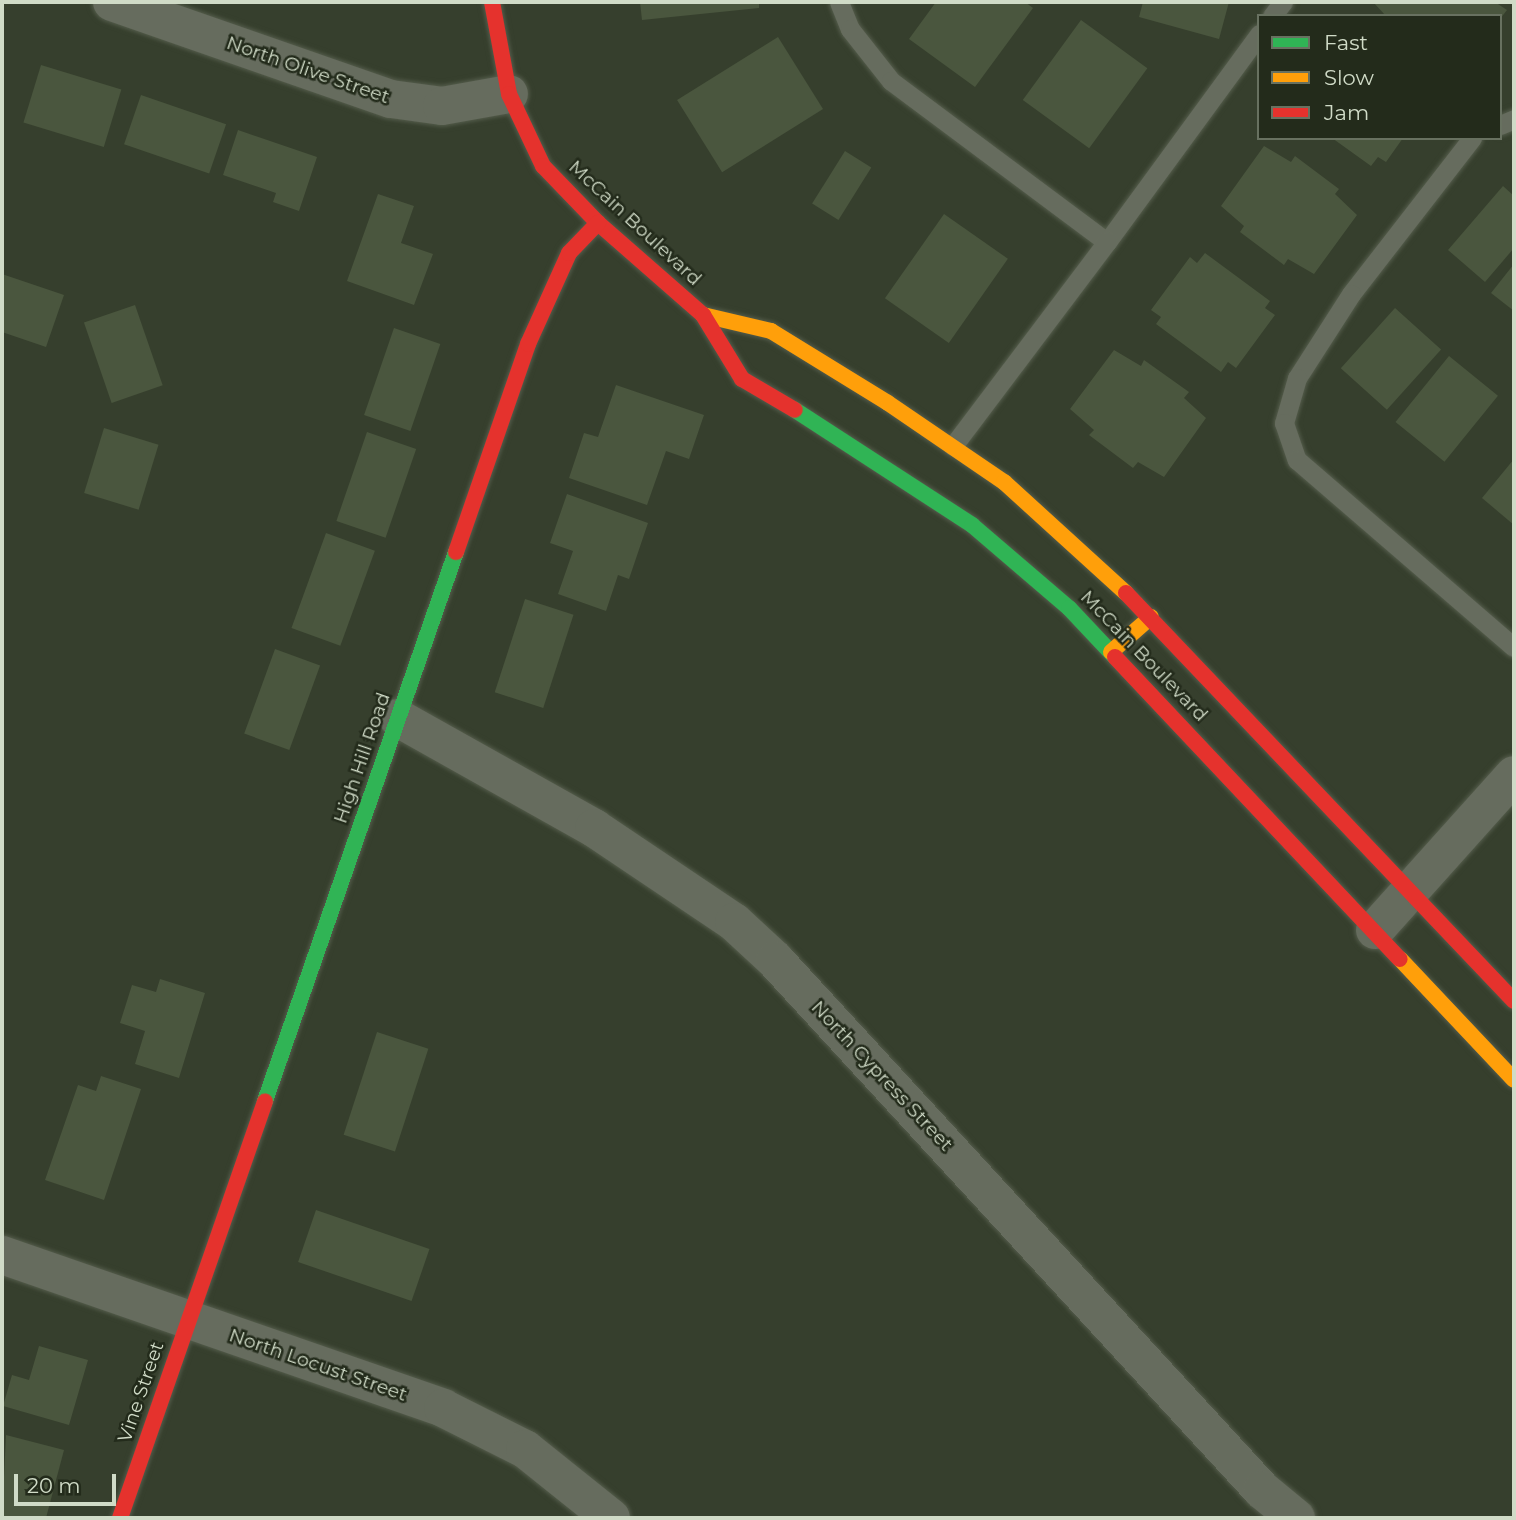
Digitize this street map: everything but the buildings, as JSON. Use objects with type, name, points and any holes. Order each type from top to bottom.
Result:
[{"type":"main road","name":"McCain Boulevard","points":[[492,2],[496,45],[509,94],[543,166],[598,223],[703,315],[742,379],[853,444],[972,525],[1069,608],[1514,1080]]},
{"type":"main road","name":"High Hill Road","points":[[188,1320],[532,334],[569,253],[598,223]]},
{"type":"main road","name":"McCain Boulevard","points":[[703,315],[771,331],[953,446],[1094,559],[1514,1001]]},
{"type":"main road","points":[[1111,652],[1151,617]]},
{"type":"main road","name":"Vine Street","points":[[120,1518],[188,1320]]},
{"type":"street","name":"North Olive Street","points":[[112,2],[391,99],[442,106],[509,94]]},
{"type":"street","name":"North Cypress Street","points":[[398,718],[594,828],[734,922],[775,960],[1262,1490],[1296,1518]]},
{"type":"street","points":[[1374,930],[1514,775]]},
{"type":"street","name":"North Locust Street","points":[[2,1255],[443,1408],[492,1430],[569,1482],[611,1518]]},
{"type":"lane","points":[[839,2],[850,29],[891,81],[1107,242]]},
{"type":"lane","points":[[953,446],[1257,37]]},
{"type":"lane","points":[[1470,140],[1351,294],[1297,378],[1284,424],[1297,460],[1514,647]]},
{"type":"traffic: fast","points":[[795,410],[972,525],[1069,608],[1115,657]]},
{"type":"traffic: fast","points":[[265,1101],[456,552]]},
{"type":"traffic: slow","points":[[703,315],[771,331],[888,403],[1004,482],[1126,593]]},
{"type":"traffic: slow","points":[[1111,652],[1151,617]]},
{"type":"traffic: slow","points":[[1400,959],[1514,1080]]},
{"type":"traffic: jam","points":[[492,2],[509,94],[543,166],[598,223],[703,315],[742,379],[795,410]]},
{"type":"traffic: jam","points":[[456,552],[528,344],[569,253],[598,223]]},
{"type":"traffic: jam","points":[[1126,593],[1514,1001]]},
{"type":"traffic: jam","points":[[1115,657],[1400,959]]},
{"type":"traffic: jam","points":[[120,1518],[265,1101]]}]
